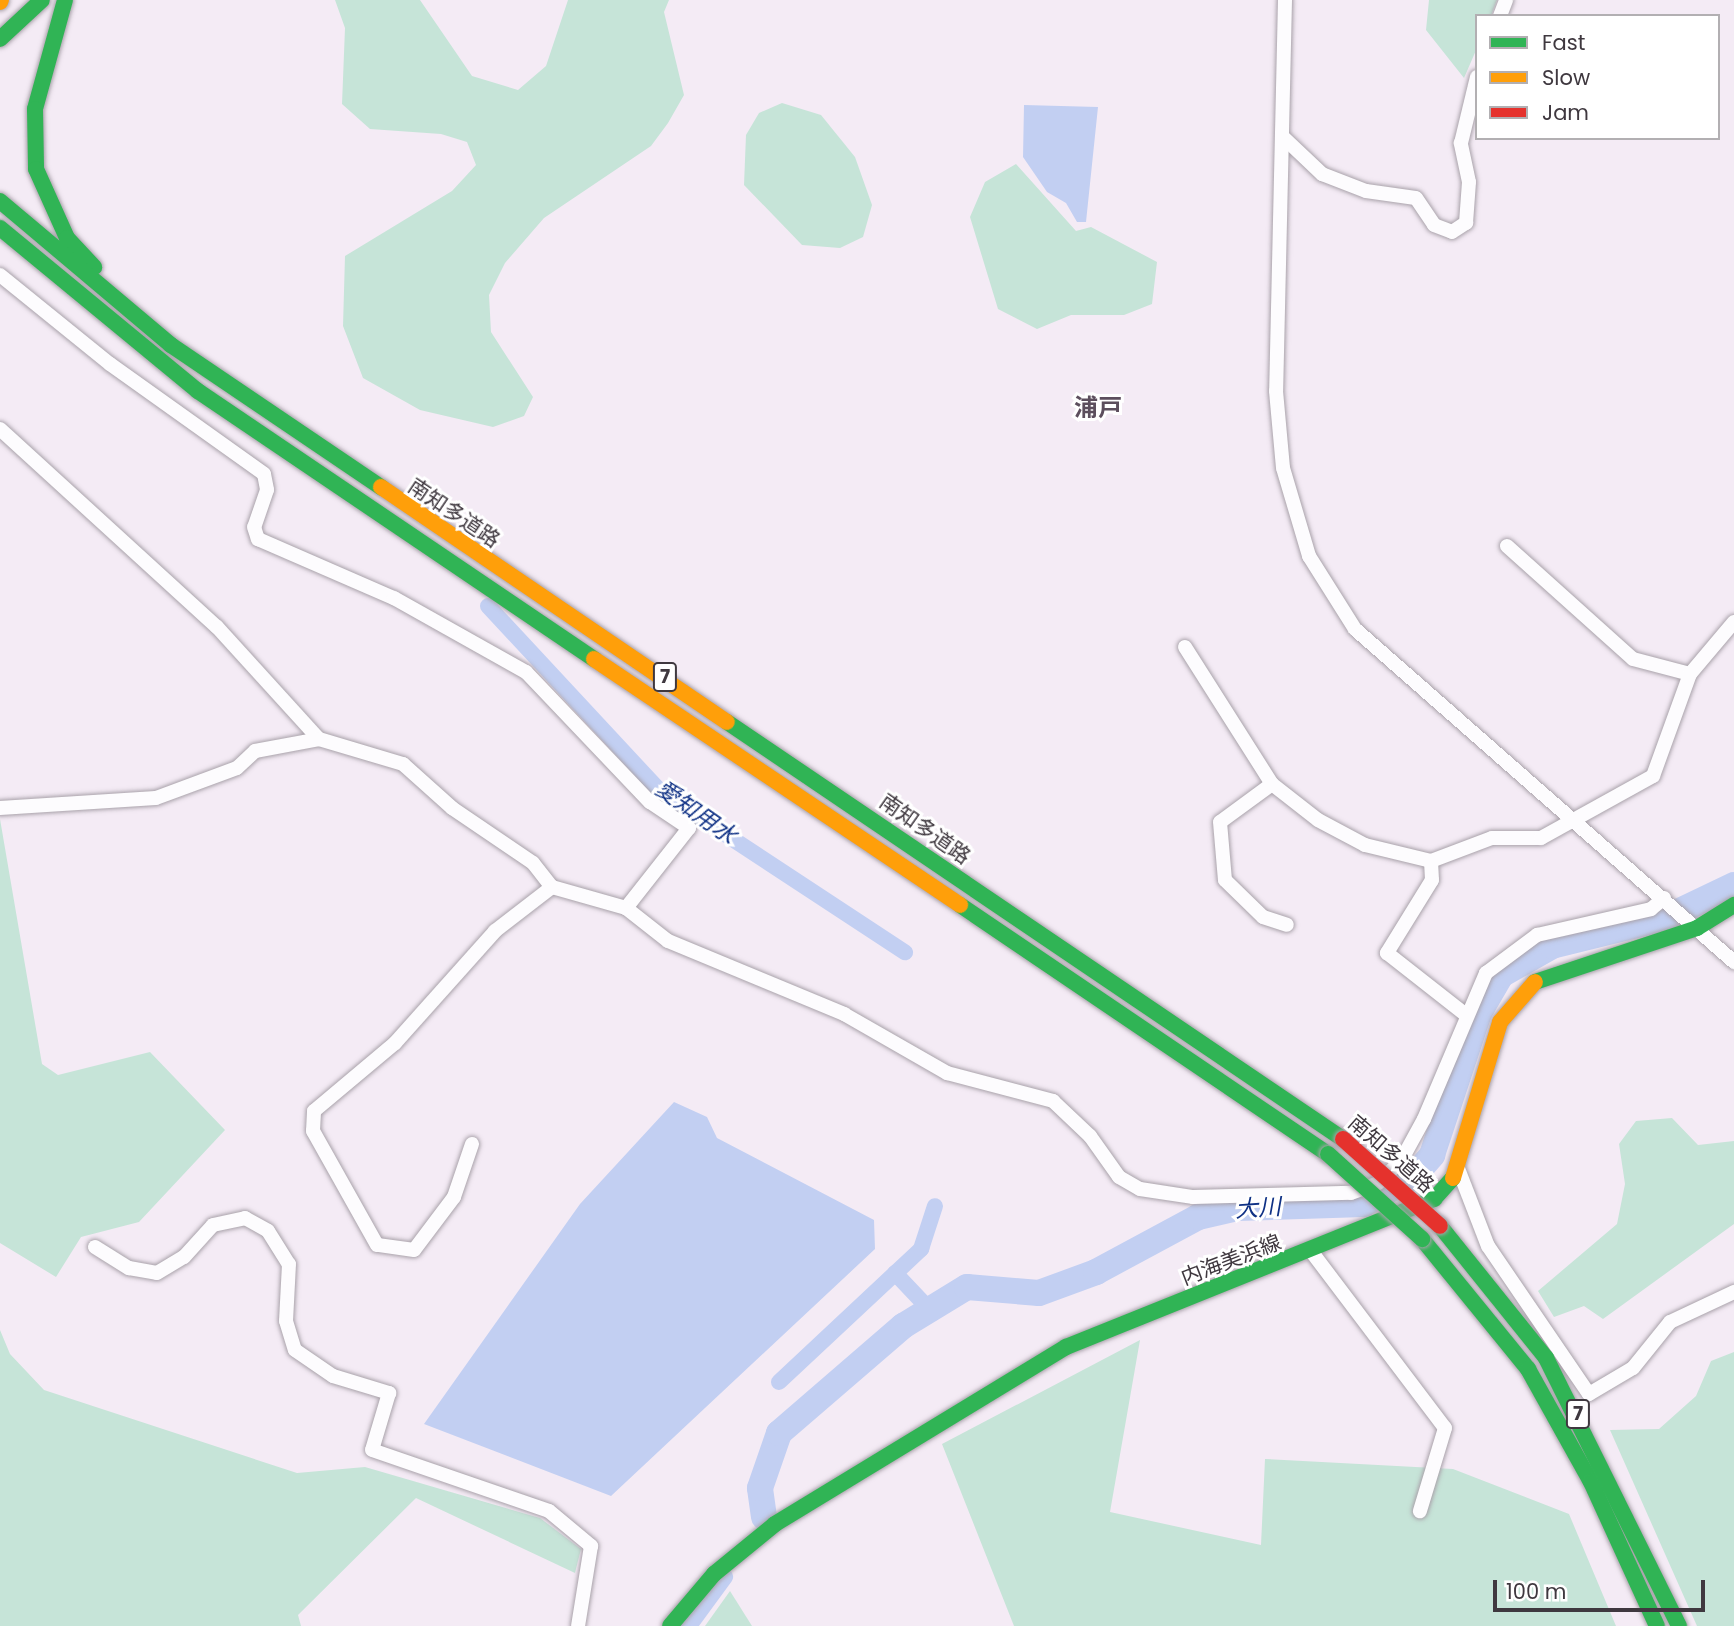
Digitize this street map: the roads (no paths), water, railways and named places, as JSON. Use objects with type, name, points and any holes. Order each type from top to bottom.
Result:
[{"type":"main road","points":[[0,20],[21,0]]},
{"type":"main road","points":[[0,39],[42,0]]},
{"type":"main road","points":[[65,0],[33,135],[36,169],[60,225],[97,270],[310,430],[318,448]]},
{"type":"main road","name":"南知多道路","points":[[0,201],[170,345],[318,448],[757,737],[1343,1139],[1440,1226],[1546,1358],[1679,1626]]},
{"type":"main road","name":"南知多道路","points":[[0,228],[198,391],[1328,1154],[1422,1240],[1528,1369],[1591,1482],[1657,1626]]},
{"type":"main road","name":"内海美浜線","points":[[670,1626],[714,1574],[775,1524],[961,1406],[1086,1337],[1311,1251],[1434,1199],[1459,1171],[1500,1022],[1523,989],[1554,972],[1693,924],[1734,905]]},
{"type":"street","points":[[1285,0],[1278,421],[1283,468],[1309,556],[1355,629],[1734,962]]},
{"type":"street","points":[[1283,137],[1322,174],[1366,191],[1416,198],[1434,225],[1452,232],[1466,223],[1469,182],[1461,143],[1475,85]]},
{"type":"street","points":[[0,275],[110,364],[264,474],[267,490],[254,527],[258,539],[394,598],[526,672],[621,774],[689,828],[626,908]]},
{"type":"street","points":[[0,429],[218,627],[319,739]]},
{"type":"street","points":[[1507,546],[1633,659],[1690,674]]},
{"type":"street","points":[[1185,648],[1272,784],[1318,820],[1365,845],[1431,861],[1492,838],[1541,838],[1571,817],[1653,776],[1690,674],[1734,622]]},
{"type":"street","points":[[4,804],[156,798],[237,768],[255,751],[319,739],[403,764],[533,863],[552,887],[626,908],[668,941],[844,1014],[947,1073],[1052,1101],[1090,1136],[1119,1177],[1140,1189],[1193,1197],[1351,1193],[1378,1183],[1401,1161],[1424,1119],[1486,973],[1537,935],[1651,909],[1667,901]]},
{"type":"street","points":[[1272,784],[1220,822],[1225,880],[1263,917],[1287,925]]},
{"type":"street","points":[[1431,861],[1432,880],[1387,953],[1466,1015]]},
{"type":"street","points":[[472,1144],[454,1197],[414,1250],[376,1245],[313,1131],[314,1111],[395,1043],[495,931],[552,887]]},
{"type":"street","points":[[1459,1171],[1488,1246],[1589,1394],[1633,1368],[1670,1322],[1734,1292]]},
{"type":"street","points":[[95,1247],[129,1268],[157,1273],[184,1257],[213,1225],[245,1218],[268,1231],[289,1264],[286,1321],[295,1350],[334,1376],[389,1393],[372,1450],[549,1511],[591,1546],[578,1626]]},
{"type":"street","points":[[1311,1251],[1445,1428],[1420,1511]]},
{"type":"water","points":[[1024,105],[1098,107],[1086,222],[1077,222],[1066,203],[1047,192],[1023,157]]},
{"type":"water","points":[[674,1102],[707,1117],[717,1138],[874,1220],[875,1249],[611,1496],[424,1424],[580,1204]]},
{"type":"waterway","name":"愛知用水","points":[[488,606],[661,792],[905,952]]},
{"type":"waterway","name":"大川","points":[[764,1517],[760,1488],[779,1433],[903,1326],[967,1287],[1039,1293],[1096,1272],[1198,1217],[1236,1208],[1364,1204],[1414,1176],[1432,1155],[1479,1013],[1501,975],[1552,946],[1665,918],[1734,885]]},
{"type":"waterway","name":"愛知用水","points":[[779,1382],[921,1249],[935,1206]]},
{"type":"waterway","name":"愛知用水","points":[[895,1273],[933,1313]]},
{"type":"waterway","name":"愛知用水","points":[[689,1626],[725,1577]]},
{"type":"district","name":"浦戸","points":[[1098,408]]}]
